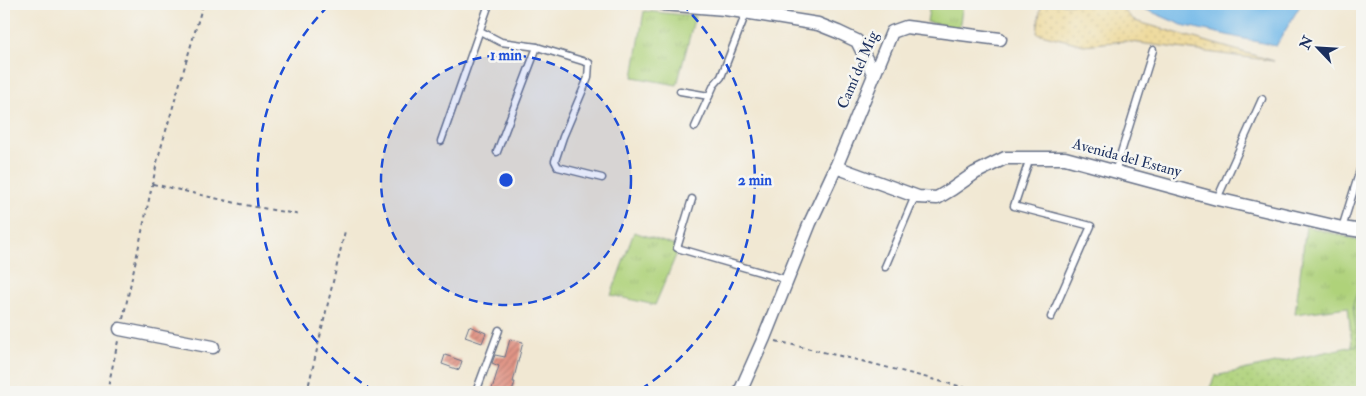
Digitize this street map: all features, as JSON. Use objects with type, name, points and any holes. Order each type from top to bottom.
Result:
[{"type":"street","points":[[663,4],[725,9],[818,24],[857,41],[874,75]]},
{"type":"street","name":"Camí del Mig","points":[[740,392],[892,32],[906,28],[1000,39]]},
{"type":"street","name":"Avenida del Estany","points":[[836,167],[915,196],[937,198],[975,172],[1005,158],[1065,158],[1217,199],[1362,231]]},
{"type":"street","points":[[120,330],[213,347]]},
{"type":"lane","points":[[441,141],[489,4]]},
{"type":"lane","points":[[695,127],[714,85],[721,77],[746,13]]},
{"type":"lane","points":[[480,31],[501,42],[537,47],[589,63],[588,78],[555,161],[558,168],[602,178]]},
{"type":"lane","points":[[497,152],[537,47]]},
{"type":"lane","points":[[1115,172],[1153,50]]},
{"type":"lane","points":[[680,91],[709,96]]},
{"type":"lane","points":[[1217,199],[1262,99]]},
{"type":"lane","points":[[1030,158],[1014,206],[1091,226],[1051,316]]},
{"type":"lane","points":[[1342,228],[1362,164]]},
{"type":"lane","points":[[886,267],[915,196]]},
{"type":"lane","points":[[692,199],[677,248],[788,280]]},
{"type":"lane","points":[[476,392],[500,330]]},
{"type":"path","points":[[107,392],[158,158],[204,4]]},
{"type":"path","points":[[153,184],[245,205],[301,215]]},
{"type":"path","points":[[307,392],[345,231]]},
{"type":"path","points":[[764,338],[982,392]]},
{"type":"green space","points":[[930,4],[963,4],[959,28],[927,22]]},
{"type":"green space","points":[[644,11],[695,16],[677,85],[633,77]]},
{"type":"green space","points":[[1306,226],[1362,241],[1362,392],[1353,355],[1348,307],[1295,314]]},
{"type":"green space","points":[[634,232],[676,246],[677,253],[655,305],[611,295]]},
{"type":"green space","points":[[1362,279],[1362,392],[1208,392],[1215,376],[1358,345],[1353,304]]},
{"type":"sand","points":[[1041,4],[1117,4],[1135,21],[1274,61],[1124,41],[1084,45],[1037,33]]},
{"type":"water","points":[[1133,4],[1301,4],[1276,46],[1182,25]]},
{"type":"building","points":[[469,326],[486,333],[482,343],[465,337]]},
{"type":"building","points":[[510,339],[523,342],[512,392],[491,392],[499,366],[492,363],[495,355],[505,357]]},
{"type":"building","points":[[445,355],[462,361],[459,370],[442,364]]}]
